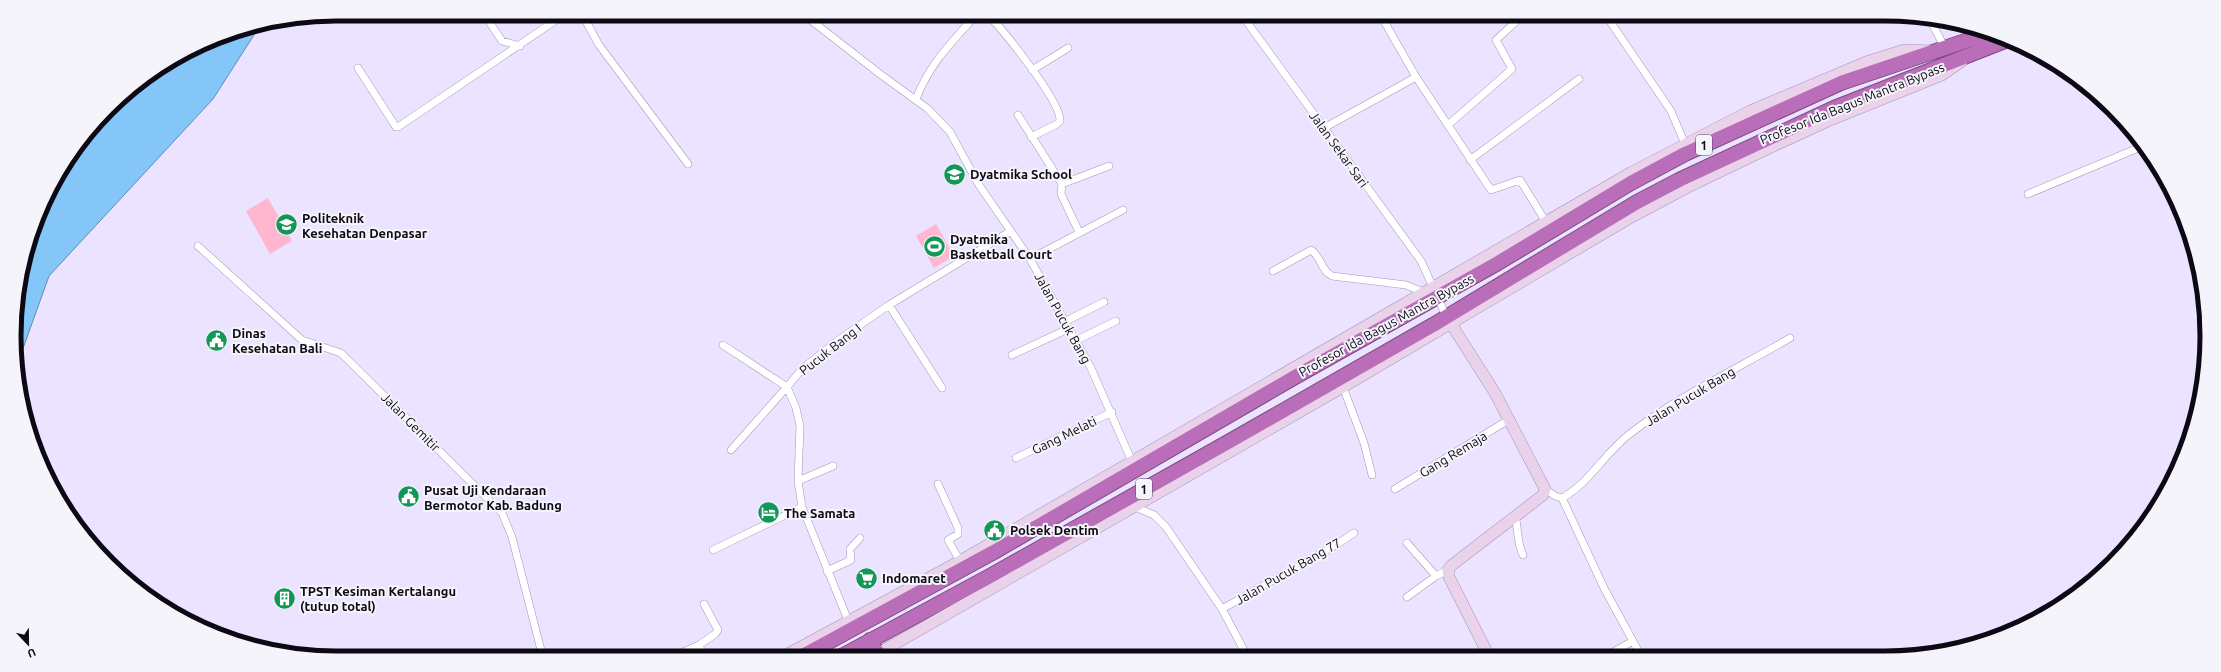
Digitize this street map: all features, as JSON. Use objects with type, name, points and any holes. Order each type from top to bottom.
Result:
[{"type":"highway","name":"Profesor Ida Bagus Mantra Bypass","points":[[810,651],[850,624],[977,562],[1039,526],[1134,465],[1431,292],[1498,263],[1631,183],[1685,154],[1841,82],[1980,36]]},
{"type":"highway","name":"Profesor Ida Bagus Mantra Bypass","points":[[851,651],[1052,541],[1233,445],[1449,320],[1638,202],[1679,180],[1834,108],[2000,43]]},
{"type":"highway","points":[[1940,50],[1964,57]]},
{"type":"highway","points":[[1039,526],[1052,541]]},
{"type":"highway","points":[[870,640],[874,651]]},
{"type":"street","points":[[489,21],[502,41],[520,46]]},
{"type":"street","points":[[358,68],[396,127],[398,127],[555,21]]},
{"type":"street","points":[[586,21],[599,45],[688,164]]},
{"type":"street","name":"Jalan Pucuk Bang","points":[[812,21],[880,74],[916,99],[943,123],[950,132],[980,184],[1030,259],[1091,368],[1112,412],[1134,465]]},
{"type":"street","points":[[916,99],[930,68],[970,21]]},
{"type":"street","points":[[993,21],[1013,43],[1043,85],[1060,118],[1057,124],[1031,137]]},
{"type":"street","name":"Jalan Sekar Sari","points":[[1246,21],[1421,261],[1431,292],[1449,320]]},
{"type":"street","points":[[1384,21],[1416,77],[1492,191],[1515,180],[1520,180],[1546,222]]},
{"type":"street","points":[[1448,125],[1512,69],[1496,40],[1516,21]]},
{"type":"street","points":[[1610,21],[1671,111],[1685,144]]},
{"type":"street","points":[[1274,271],[1311,250],[1318,257],[1325,271],[1332,276],[1406,285],[1431,292],[1632,172],[1766,104],[1866,62],[1904,50],[1940,50],[1931,25]]},
{"type":"street","points":[[1032,70],[1068,48]]},
{"type":"street","points":[[1324,128],[1416,77]]},
{"type":"street","points":[[1470,160],[1579,79]]},
{"type":"street","points":[[1018,115],[1062,184],[1061,194],[1079,232]]},
{"type":"street","points":[[2028,194],[2138,148]]},
{"type":"street","points":[[1062,184],[1109,166]]},
{"type":"street","points":[[1030,259],[1123,210]]},
{"type":"street","name":"Pucuk Bang I","points":[[731,450],[787,388],[802,369],[837,341],[889,305],[1011,231]]},
{"type":"street","name":"Jalan Gemitir","points":[[198,246],[302,340],[341,353],[502,513],[512,537],[541,651]]},
{"type":"street","points":[[1064,322],[1104,302]]},
{"type":"street","points":[[889,305],[942,388]]},
{"type":"street","points":[[882,651],[1135,507],[1233,445],[1343,387],[1449,320],[1510,419],[1545,489],[1555,496],[1562,498],[1631,642],[1637,651]]},
{"type":"street","points":[[1075,341],[1116,321]]},
{"type":"street","points":[[1012,355],[1068,329]]},
{"type":"street","name":"Jalan Pucuk Bang","points":[[1562,498],[1579,487],[1628,435],[1660,411],[1790,338]]},
{"type":"street","points":[[723,345],[787,388],[796,408],[800,426],[798,481],[802,507],[850,624]]},
{"type":"street","points":[[1343,387],[1364,443],[1372,475]]},
{"type":"street","name":"Gang Melati","points":[[1016,458],[1112,412]]},
{"type":"street","name":"Gang Remaja","points":[[1395,489],[1510,419]]},
{"type":"street","points":[[794,651],[850,624],[960,561],[1134,465]]},
{"type":"street","points":[[798,481],[833,466]]},
{"type":"street","points":[[938,484],[958,528],[958,534],[948,540],[960,561]]},
{"type":"street","points":[[1407,598],[1436,576],[1448,570],[1452,565],[1543,495],[1545,489]]},
{"type":"street","points":[[713,550],[802,507]]},
{"type":"street","points":[[1135,507],[1160,519],[1200,573],[1222,609],[1244,651]]},
{"type":"street","points":[[1515,516],[1518,530],[1517,541],[1523,555]]},
{"type":"street","name":"Jalan Pucuk Bang 77","points":[[1222,609],[1354,533]]},
{"type":"street","points":[[827,571],[851,560],[850,549],[860,538]]},
{"type":"street","points":[[1407,543],[1436,576]]},
{"type":"street","points":[[1448,570],[1449,577],[1486,651]]},
{"type":"street","points":[[686,651],[699,645],[718,632],[704,604]]},
{"type":"street","points":[[1615,651],[1631,642]]},
{"type":"street","points":[[699,645],[702,651]]},
{"type":"shaded area","points":[[268,198],[292,241],[270,254],[246,211]]},
{"type":"shaded area","name":"Dyatmika Basketball Court","points":[[936,224],[954,256],[934,268],[916,236]]},
{"type":"water","points":[[256,31],[213,99],[49,276],[22,352],[21,336],[24,295],[32,254],[45,215],[53,197],[63,178],[86,144],[113,113],[128,99],[161,74],[197,53],[215,45]]},
{"type":"place","name":"Dyatmika School","points":[[954,174]]},
{"type":"place","name":"Politeknik Kesehatan Denpasar","points":[[286,225]]},
{"type":"place","name":"Dyatmika Basketball Court","points":[[935,246]]},
{"type":"place","name":"Dinas Kesehatan Bali","points":[[216,340]]},
{"type":"place","name":"Pusat Uji Kendaraan Bermotor Kab. Badung","points":[[409,497]]},
{"type":"place","name":"The Samata","points":[[768,513]]},
{"type":"place","name":"Polsek Dentim","points":[[994,530]]},
{"type":"place","name":"Indomaret","points":[[866,578]]},
{"type":"place","name":"TPST Kesiman Kertalangu (tutup total)","points":[[285,598]]}]
